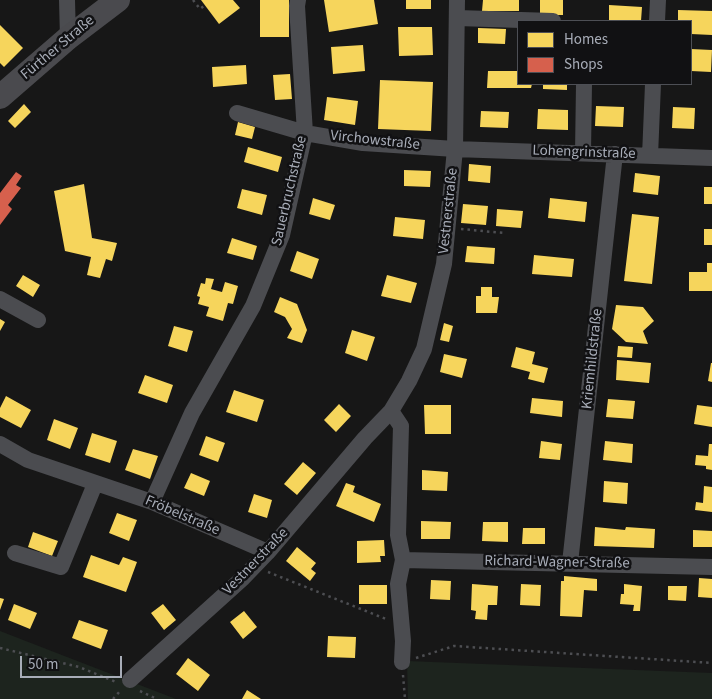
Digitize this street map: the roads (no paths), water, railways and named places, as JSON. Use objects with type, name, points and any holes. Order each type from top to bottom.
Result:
[{"type":"main road","name":"Fürther Straße","points":[[0,98],[68,38],[118,0]]},
{"type":"street","points":[[67,0],[68,38]]},
{"type":"street","name":"Sauerbruchstraße","points":[[152,502],[192,413],[253,306],[282,235],[305,133],[298,0]]},
{"type":"street","name":"Vestnerstraße","points":[[124,682],[254,567],[365,438],[391,411],[409,382],[424,349],[444,264],[455,149],[458,0]]},
{"type":"street","points":[[657,20],[658,0]]},
{"type":"street","points":[[457,18],[521,20]]},
{"type":"street","points":[[583,153],[584,85]]},
{"type":"street","points":[[650,156],[653,85]]},
{"type":"street","name":"Virchowstraße","points":[[237,113],[305,133],[363,143],[455,149]]},
{"type":"street","name":"Lohengrinstraße","points":[[455,149],[712,158]]},
{"type":"street","name":"Kriemhildstraße","points":[[570,563],[615,154]]},
{"type":"street","points":[[0,299],[38,320]]},
{"type":"street","points":[[391,411],[401,426],[398,534],[403,560],[398,584],[402,625],[402,662]]},
{"type":"street","name":"Fröbelstraße","points":[[0,444],[28,460],[152,502],[268,552]]},
{"type":"street","points":[[15,552],[60,566],[95,484]]},
{"type":"street","name":"Richard-Wagner-Straße","points":[[403,560],[712,567]]}]
